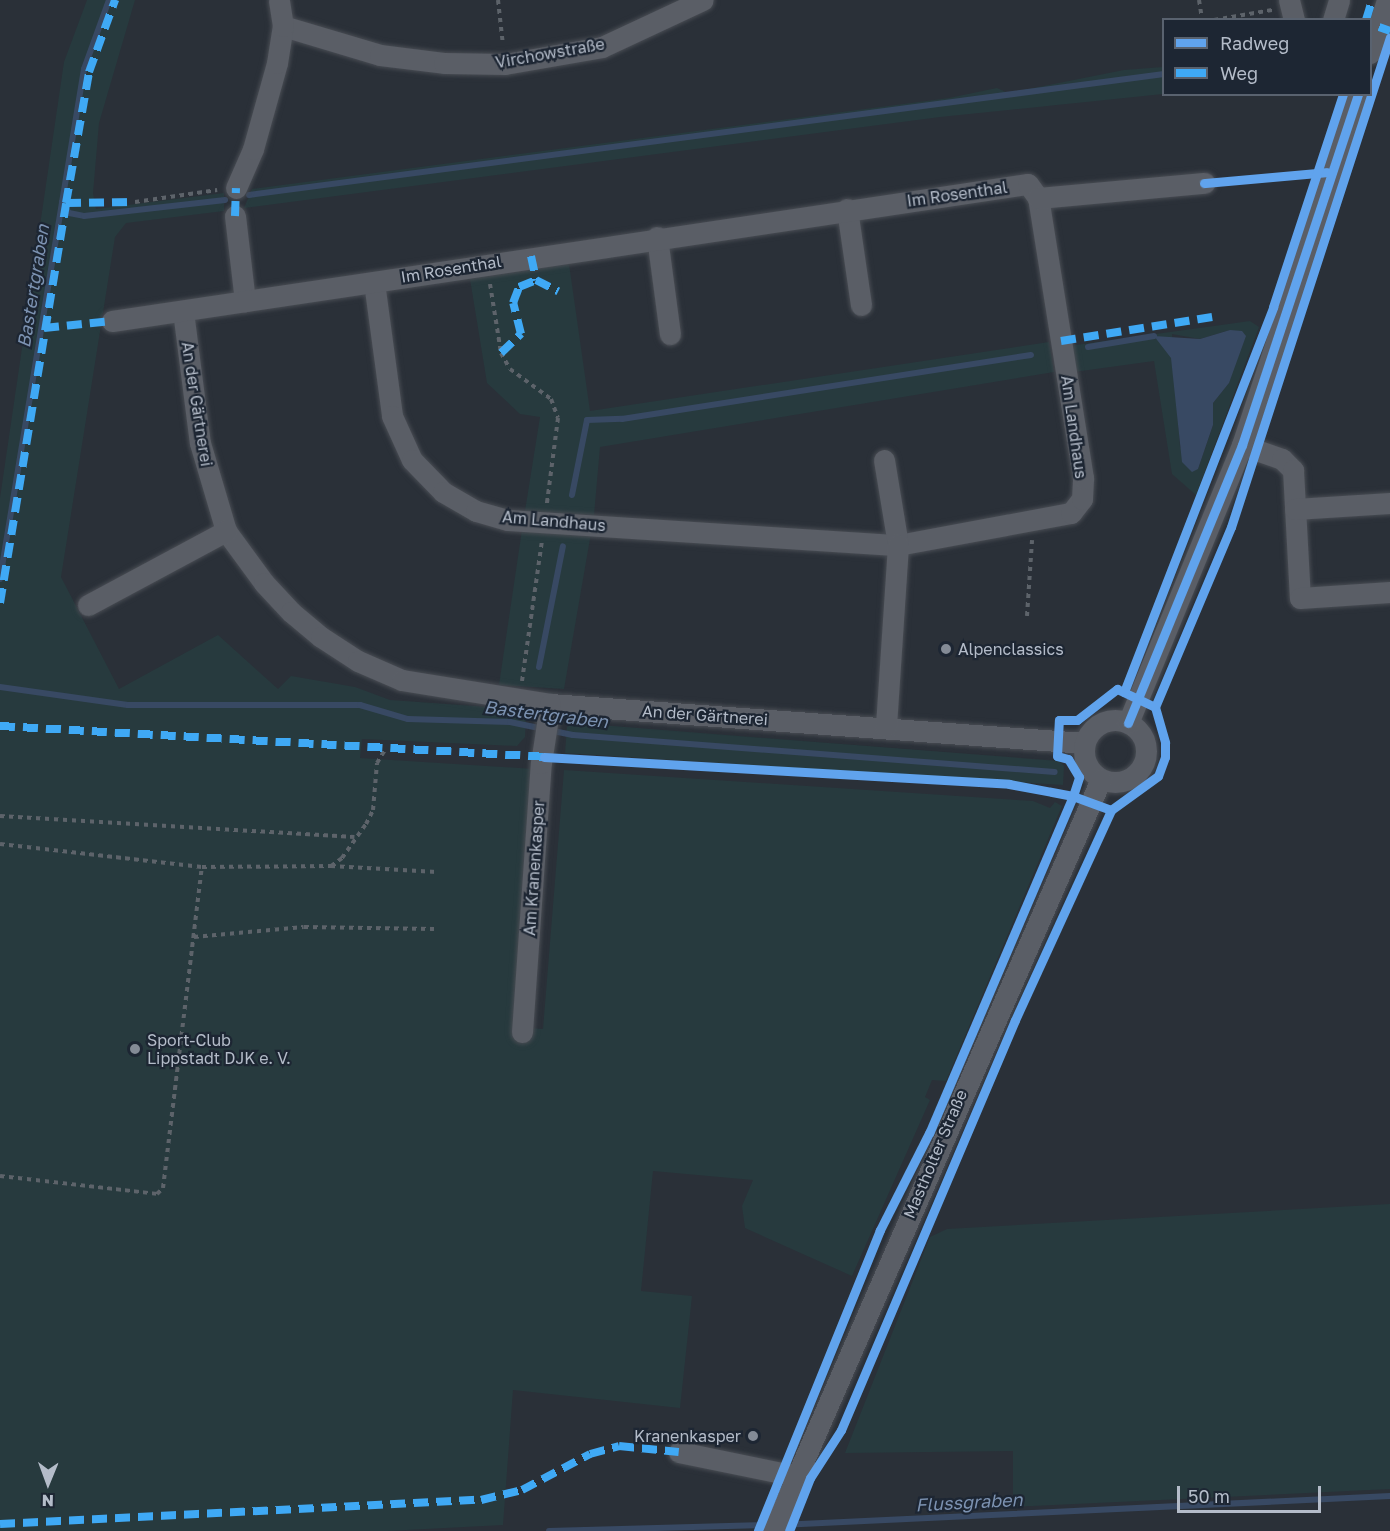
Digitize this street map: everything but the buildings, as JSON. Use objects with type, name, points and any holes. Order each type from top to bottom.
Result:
[{"type":"street","points":[[236,188],[254,149],[277,63],[283,26],[279,0]]},
{"type":"street","name":"Virchowstraße","points":[[283,26],[380,55],[444,63],[505,64],[602,46],[704,0]]},
{"type":"street","points":[[1372,46],[1375,26],[1387,0]]},
{"type":"street","points":[[1128,723],[1242,445],[1357,96]]},
{"type":"street","points":[[1038,198],[1204,183]]},
{"type":"street","name":"Im Rosenthal","points":[[112,321],[847,208],[1028,184],[1038,198]]},
{"type":"street","name":"Am Landhaus","points":[[374,282],[392,416],[412,460],[443,492],[476,511],[508,520],[898,546],[1071,513],[1082,500],[1083,478],[1038,198]]},
{"type":"street","points":[[847,208],[861,305]]},
{"type":"street","points":[[235,216],[245,301]]},
{"type":"street","points":[[657,237],[670,334]]},
{"type":"street","name":"An der Gärtnerei","points":[[183,311],[200,442],[226,531],[264,583],[291,612],[321,638],[358,661],[402,680],[520,698],[548,721],[886,728],[1085,744]]},
{"type":"street","points":[[1242,445],[1282,459],[1293,470],[1300,598],[1390,592]]},
{"type":"street","points":[[884,460],[898,546],[886,728]]},
{"type":"street","points":[[1295,509],[1390,503]]},
{"type":"street","points":[[88,605],[226,531]]},
{"type":"street","name":"Am Kranenkasper","points":[[522,1032],[548,721]]},
{"type":"street","points":[[1101,723],[1128,723],[1142,736],[1143,764],[1130,778],[1101,778],[1087,764],[1085,744],[1101,723]]},
{"type":"street","name":"Mastholter Straße","points":[[772,1531],[1101,778]]},
{"type":"street","points":[[679,1452],[796,1476]]},
{"type":"path","points":[[498,0],[505,64]]},
{"type":"path","points":[[1199,0],[1202,18]]},
{"type":"path","points":[[1228,18],[1290,9]]},
{"type":"path","points":[[135,202],[236,188]]},
{"type":"path","points":[[489,263],[501,352],[510,369],[551,399],[558,418],[520,698]]},
{"type":"path","points":[[1027,616],[1033,521]]},
{"type":"path","points":[[331,866],[342,858],[373,810],[377,763],[386,748]]},
{"type":"path","points":[[0,816],[354,837]]},
{"type":"path","points":[[0,844],[202,867],[331,866],[437,872]]},
{"type":"path","points":[[0,1176],[157,1194],[163,1188],[202,867]]},
{"type":"path","points":[[194,938],[304,927],[434,929]]},
{"type":"green space","points":[[87,0],[135,0],[99,123],[93,193],[96,209],[224,193],[224,211],[126,223],[115,237],[61,577],[119,689],[218,635],[278,689],[291,676],[355,687],[390,700],[517,709],[526,718],[525,737],[517,746],[362,739],[360,758],[534,769],[513,1027],[543,1029],[564,770],[1033,801],[1050,808],[1055,802],[1062,806],[946,1081],[932,1080],[925,1097],[930,1100],[852,1276],[745,1228],[742,1206],[753,1180],[653,1171],[641,1291],[692,1296],[680,1408],[513,1390],[503,1525],[387,1531],[0,1531],[0,498],[64,62]]},
{"type":"green space","points":[[1162,67],[1162,94],[940,117],[244,208],[252,189],[949,98],[997,88],[1008,93],[1124,70]]},
{"type":"green space","points":[[569,264],[590,411],[1049,342],[1054,372],[600,447],[594,515],[525,511],[540,417],[520,414],[487,383],[470,279]]},
{"type":"green space","points":[[1250,321],[1259,327],[1196,495],[1172,474],[1154,361],[1074,372],[1069,346]],"holes":[[[1230,330],[1229,383],[1213,403],[1213,425],[1198,469],[1180,447],[1172,334],[1200,339]]]},
{"type":"green space","points":[[522,530],[591,533],[564,689],[499,685]]},
{"type":"green space","points":[[574,723],[1059,761],[1064,766],[1063,785],[565,753],[567,727]]},
{"type":"green space","points":[[1390,1204],[1390,1489],[1013,1507],[1013,1451],[845,1453],[930,1237],[947,1229]]},
{"type":"water","points":[[1230,330],[1242,331],[1246,336],[1229,383],[1213,403],[1213,425],[1198,469],[1192,472],[1182,462],[1171,358],[1154,336],[1200,339]]},
{"type":"waterway","name":"Bastertgraben","points":[[0,579],[84,69],[109,0]]},
{"type":"waterway","points":[[249,195],[1162,74]]},
{"type":"waterway","points":[[62,202],[69,213],[84,216],[225,200]]},
{"type":"waterway","points":[[1088,347],[1154,336]]},
{"type":"waterway","points":[[572,495],[587,420],[622,419],[1031,355]]},
{"type":"waterway","points":[[539,667],[563,546]]},
{"type":"waterway","name":"Bastertgraben","points":[[0,687],[128,705],[360,705],[408,719],[510,722],[573,735],[1055,772]]},
{"type":"waterway","name":"Flussgraben","points":[[780,1525],[1390,1496]]},
{"type":"waterway","name":"Flussgraben","points":[[549,1531],[770,1525]]},
{"type":"marked path","points":[[66,203],[89,72],[115,0]]},
{"type":"marked path","points":[[1367,18],[1372,0]]},
{"type":"marked path","points":[[1379,27],[1390,31]]},
{"type":"marked path","points":[[235,216],[236,188]]},
{"type":"marked path","points":[[0,603],[66,203],[135,202]]},
{"type":"marked path","points":[[531,256],[536,280]]},
{"type":"marked path","points":[[501,353],[521,334],[513,303],[519,287],[536,280],[558,291]]},
{"type":"marked path","points":[[1061,341],[1212,317]]},
{"type":"marked path","points":[[44,328],[112,321]]},
{"type":"marked path","points":[[0,726],[548,757]]},
{"type":"marked path","points":[[0,1524],[481,1500],[522,1490],[590,1454],[619,1446],[679,1452]]},
{"type":"cycle path","points":[[1372,92],[1390,37]]},
{"type":"cycle path","points":[[1124,692],[1273,307],[1342,96]]},
{"type":"cycle path","points":[[1128,723],[1242,445],[1357,96]]},
{"type":"cycle path","points":[[1155,707],[1231,527],[1371,96]]},
{"type":"cycle path","points":[[1204,183],[1327,172]]},
{"type":"cycle path","points":[[1117,689],[1155,707],[1165,743],[1165,757],[1158,776],[1111,810],[1073,796],[1079,777],[1068,759],[1057,756],[1059,720],[1077,720],[1117,689]]},
{"type":"cycle path","points":[[544,757],[1009,784],[1073,796],[929,1133],[880,1230],[758,1531]]},
{"type":"cycle path","points":[[789,1531],[810,1478],[841,1430],[1015,1020],[1111,810]]},
{"type":"place","name":"Alpenclassics","points":[[946,649]]},
{"type":"place","name":"Sport-Club Lippstadt DJK e. V.","points":[[135,1049]]},
{"type":"place","name":"Kranenkasper","points":[[753,1436]]}]
